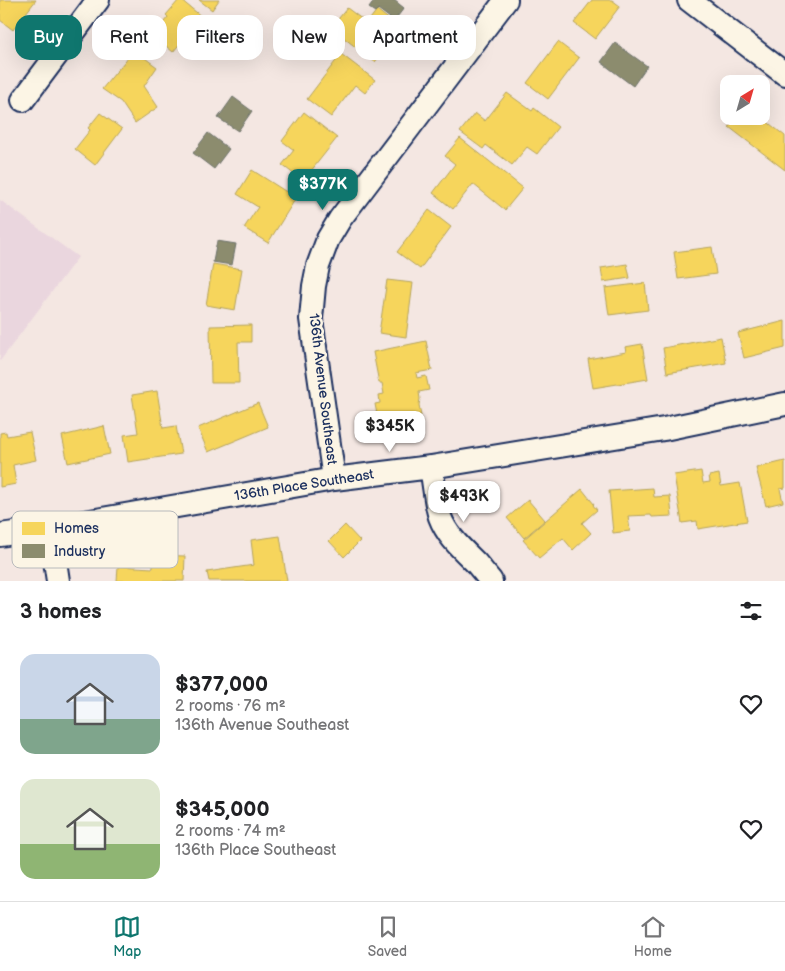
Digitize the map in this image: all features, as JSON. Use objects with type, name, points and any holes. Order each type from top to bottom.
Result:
[{"type":"street","points":[[23,100],[98,0]]},
{"type":"street","name":"136th Avenue Southeast","points":[[334,479],[311,319],[314,286],[328,239],[340,219],[506,0]]},
{"type":"street","points":[[689,0],[785,74]]},
{"type":"street","name":"136th Place Southeast","points":[[149,511],[334,479],[431,467],[664,429],[785,404]]},
{"type":"street","points":[[431,467],[436,501],[446,530],[454,542],[491,581]]},
{"type":"street","points":[[56,568],[58,581]]},
{"type":"shaded area","points":[[0,200],[78,257],[0,361]]},
{"type":"building: Homes","points":[[0,0],[36,0],[24,15],[15,15],[15,27],[13,30],[0,20]]},
{"type":"building: Homes","points":[[181,0],[200,15],[177,15],[177,47],[173,52],[167,47],[168,17],[166,15]]},
{"type":"building: Homes","points":[[199,0],[219,0],[212,10]]},
{"type":"building: Homes","points":[[592,0],[612,0],[620,6],[595,39],[574,23]]},
{"type":"building: Homes","points":[[347,8],[356,15],[355,47],[345,39],[345,15],[341,15]]},
{"type":"building: Homes","points":[[377,10],[383,15],[373,15]]},
{"type":"building: Homes","points":[[558,42],[579,58],[548,99],[527,83]]},
{"type":"building: Homes","points":[[345,57],[375,80],[365,93],[355,85],[331,117],[307,99],[336,60],[345,60]]},
{"type":"building: Homes","points":[[126,60],[148,60],[157,67],[144,86],[158,107],[135,123],[121,102],[102,89]]},
{"type":"building: Homes","points":[[507,93],[532,111],[534,108],[558,127],[537,154],[527,147],[512,165],[486,145],[483,149],[460,132],[475,113],[485,121]]},
{"type":"building: Homes","points":[[304,112],[337,138],[303,181],[282,165],[294,150],[282,141]]},
{"type":"building: Homes","points":[[100,113],[122,129],[95,165],[75,149]]},
{"type":"building: Homes","points":[[770,124],[785,136],[785,170],[729,127],[731,125]]},
{"type":"building: Homes","points":[[460,138],[523,188],[505,210],[473,184],[453,209],[433,193],[455,164],[445,156]]},
{"type":"building: Homes","points":[[252,170],[296,198],[268,243],[244,228],[258,207],[237,194]]},
{"type":"building: Homes","points":[[429,210],[451,227],[420,269],[397,252]]},
{"type":"building: Homes","points":[[712,247],[716,274],[678,279],[674,252]]},
{"type":"building: Homes","points":[[213,264],[242,269],[235,310],[206,305]]},
{"type":"building: Homes","points":[[627,264],[630,278],[603,282],[601,268]]},
{"type":"building: Homes","points":[[387,280],[413,283],[406,337],[379,333]]},
{"type":"building: Homes","points":[[645,283],[648,310],[609,315],[605,288]]},
{"type":"building: Homes","points":[[785,321],[785,348],[744,358],[738,333]]},
{"type":"building: Homes","points":[[251,325],[251,342],[238,342],[239,383],[211,383],[210,326]]},
{"type":"building: Homes","points":[[721,337],[726,363],[667,373],[663,348]]},
{"type":"building: Homes","points":[[426,341],[432,370],[416,373],[417,378],[426,376],[429,390],[419,392],[421,416],[379,425],[375,404],[380,403],[379,395],[384,394],[382,383],[379,383],[373,352]]},
{"type":"building: Homes","points":[[642,344],[648,379],[593,388],[588,359],[626,352],[625,347]]},
{"type":"building: Homes","points":[[157,391],[163,428],[176,426],[181,454],[128,462],[124,435],[138,433],[132,395]]},
{"type":"building: Homes","points":[[258,403],[268,427],[208,452],[198,428]]},
{"type":"building: Homes","points":[[104,426],[110,454],[68,463],[62,436]]},
{"type":"building: Homes","points":[[6,432],[7,436],[30,432],[36,460],[13,465],[16,484],[0,487],[0,433]]},
{"type":"building: Homes","points":[[785,461],[785,488],[780,489],[783,502],[766,506],[756,468]]},
{"type":"building: Homes","points":[[701,471],[703,483],[710,482],[709,476],[719,474],[721,486],[740,483],[747,521],[698,529],[697,521],[682,523],[674,475]]},
{"type":"building: Homes","points":[[653,488],[654,497],[670,496],[672,516],[628,516],[630,531],[613,533],[609,491]]},
{"type":"building: Homes","points":[[582,489],[597,510],[582,523],[591,533],[573,550],[563,538],[539,558],[523,540]]},
{"type":"building: Homes","points":[[528,500],[545,520],[524,538],[507,518]]},
{"type":"building: Homes","points":[[345,525],[360,541],[344,557],[329,541]]},
{"type":"building: Homes","points":[[280,536],[287,581],[209,581],[207,572],[254,565],[251,540]]},
{"type":"building: Homes","points":[[178,556],[185,556],[184,581],[117,581],[118,568],[178,568]]},
{"type":"building: Industry","points":[[375,0],[394,0],[404,8],[399,15],[386,15],[378,9],[375,12],[369,8]]},
{"type":"building: Industry","points":[[615,43],[647,66],[633,86],[601,62]]},
{"type":"building: Industry","points":[[233,97],[252,111],[238,131],[218,118]]},
{"type":"building: Industry","points":[[208,133],[229,149],[214,169],[193,153]]},
{"type":"building: Industry","points":[[217,241],[236,244],[232,265],[213,262]]}]
